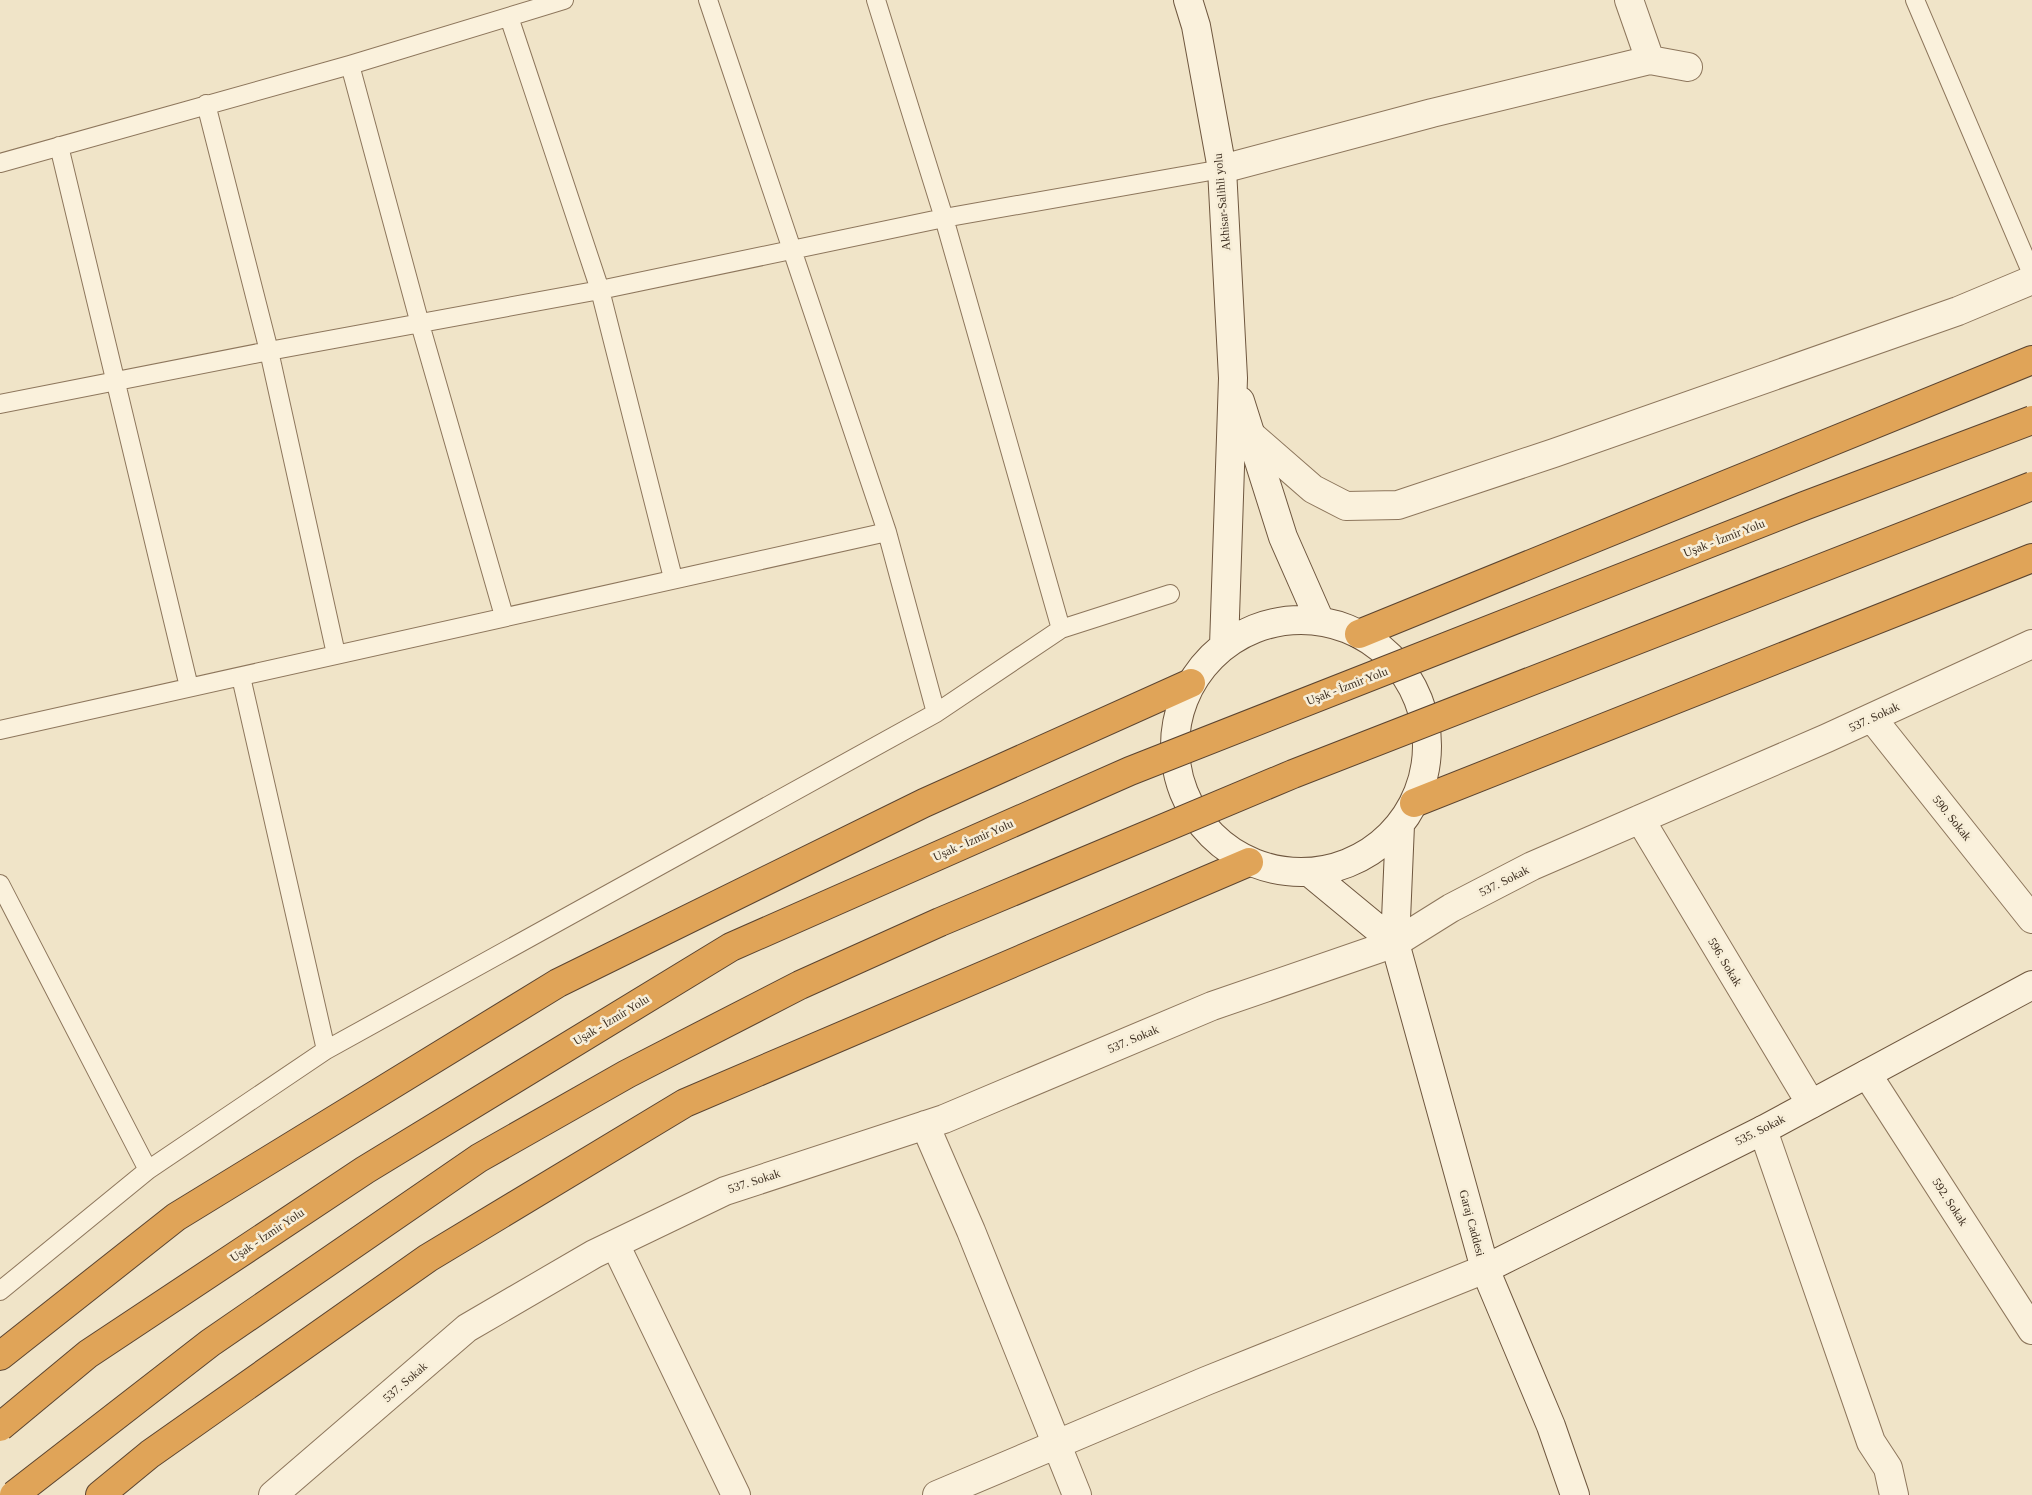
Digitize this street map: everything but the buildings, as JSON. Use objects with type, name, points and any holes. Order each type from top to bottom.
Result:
[{"type":"highway","points":[[1359,634],[2032,360]]},
{"type":"highway","name":"Uşak - İzmir Yolu","points":[[0,1427],[88,1354],[365,1170],[731,947],[1130,771],[1804,506],[2032,420]]},
{"type":"highway","points":[[14,1495],[210,1343],[479,1158],[627,1074],[800,985],[940,922],[1294,774],[1912,531],[2032,486]]},
{"type":"highway","points":[[1407,814],[2032,558]]},
{"type":"highway","points":[[0,1356],[176,1217],[558,983],[924,803],[1191,683]]},
{"type":"highway","points":[[100,1495],[150,1454],[428,1258],[686,1103],[1249,862]]},
{"type":"street","name":"Akhisar-Salihli yolu","points":[[1188,0],[1196,26],[1222,169],[1233,378]]},
{"type":"street","points":[[1629,0],[1650,60]]},
{"type":"street","points":[[1222,169],[1432,113],[1650,60],[1688,67]]},
{"type":"street","points":[[1251,435],[1313,489],[1346,506],[1398,505],[1554,453],[1949,314],[2032,280]]},
{"type":"street","points":[[1233,378],[1283,537],[1320,622]]},
{"type":"street","points":[[1224,646],[1233,378]]},
{"type":"street","points":[[1294,620],[1320,622],[1359,634],[1391,657],[1414,689],[1426,726],[1426,765],[1407,814],[1374,849],[1343,865],[1309,872],[1278,871],[1249,862],[1219,843],[1196,817],[1180,786],[1174,751],[1178,716],[1191,683],[1206,663],[1224,646],[1246,633],[1269,624],[1294,620]]},
{"type":"street","name":"537. Sokak","points":[[273,1495],[467,1328],[615,1244],[725,1191],[924,1126],[1212,1006],[1395,943],[1451,908],[1532,866],[1872,718],[2032,644]]},
{"type":"street","name":"590. Sokak","points":[[1872,718],[2032,918]]},
{"type":"street","name":"Garaj Caddesi","points":[[1407,814],[1395,943],[1485,1268],[1551,1426],[1575,1495]]},
{"type":"street","name":"596. Sokak","points":[[1640,819],[1811,1104]]},
{"type":"street","points":[[1309,872],[1395,943]]},
{"type":"street","name":"535. Sokak","points":[[937,1495],[1485,1268],[1763,1130],[2032,985]]},
{"type":"street","name":"592. Sokak","points":[[1867,1074],[2032,1330]]},
{"type":"street","points":[[924,1126],[971,1231],[1077,1495]]},
{"type":"street","points":[[1763,1130],[1872,1442],[1888,1468],[1894,1495]]},
{"type":"street","points":[[615,1244],[736,1495]]},
{"type":"lane","points":[[0,163],[350,65],[564,0]]},
{"type":"lane","points":[[708,0],[887,532],[936,713]]},
{"type":"lane","points":[[876,0],[944,218],[1062,629]]},
{"type":"lane","points":[[1915,0],[2032,274]]},
{"type":"lane","points":[[509,17],[600,290],[673,578]]},
{"type":"lane","points":[[350,65],[420,324],[504,616]]},
{"type":"lane","points":[[206,104],[268,351],[336,654]]},
{"type":"lane","points":[[59,146],[189,686]]},
{"type":"lane","points":[[0,404],[268,351],[600,290],[944,218],[1222,169]]},
{"type":"lane","points":[[0,730],[189,686],[241,677],[673,578],[887,532]]},
{"type":"lane","points":[[0,1291],[148,1170],[326,1050],[936,713],[1062,629],[1170,594]]},
{"type":"lane","points":[[241,677],[326,1050]]},
{"type":"lane","points":[[0,884],[148,1170]]}]
